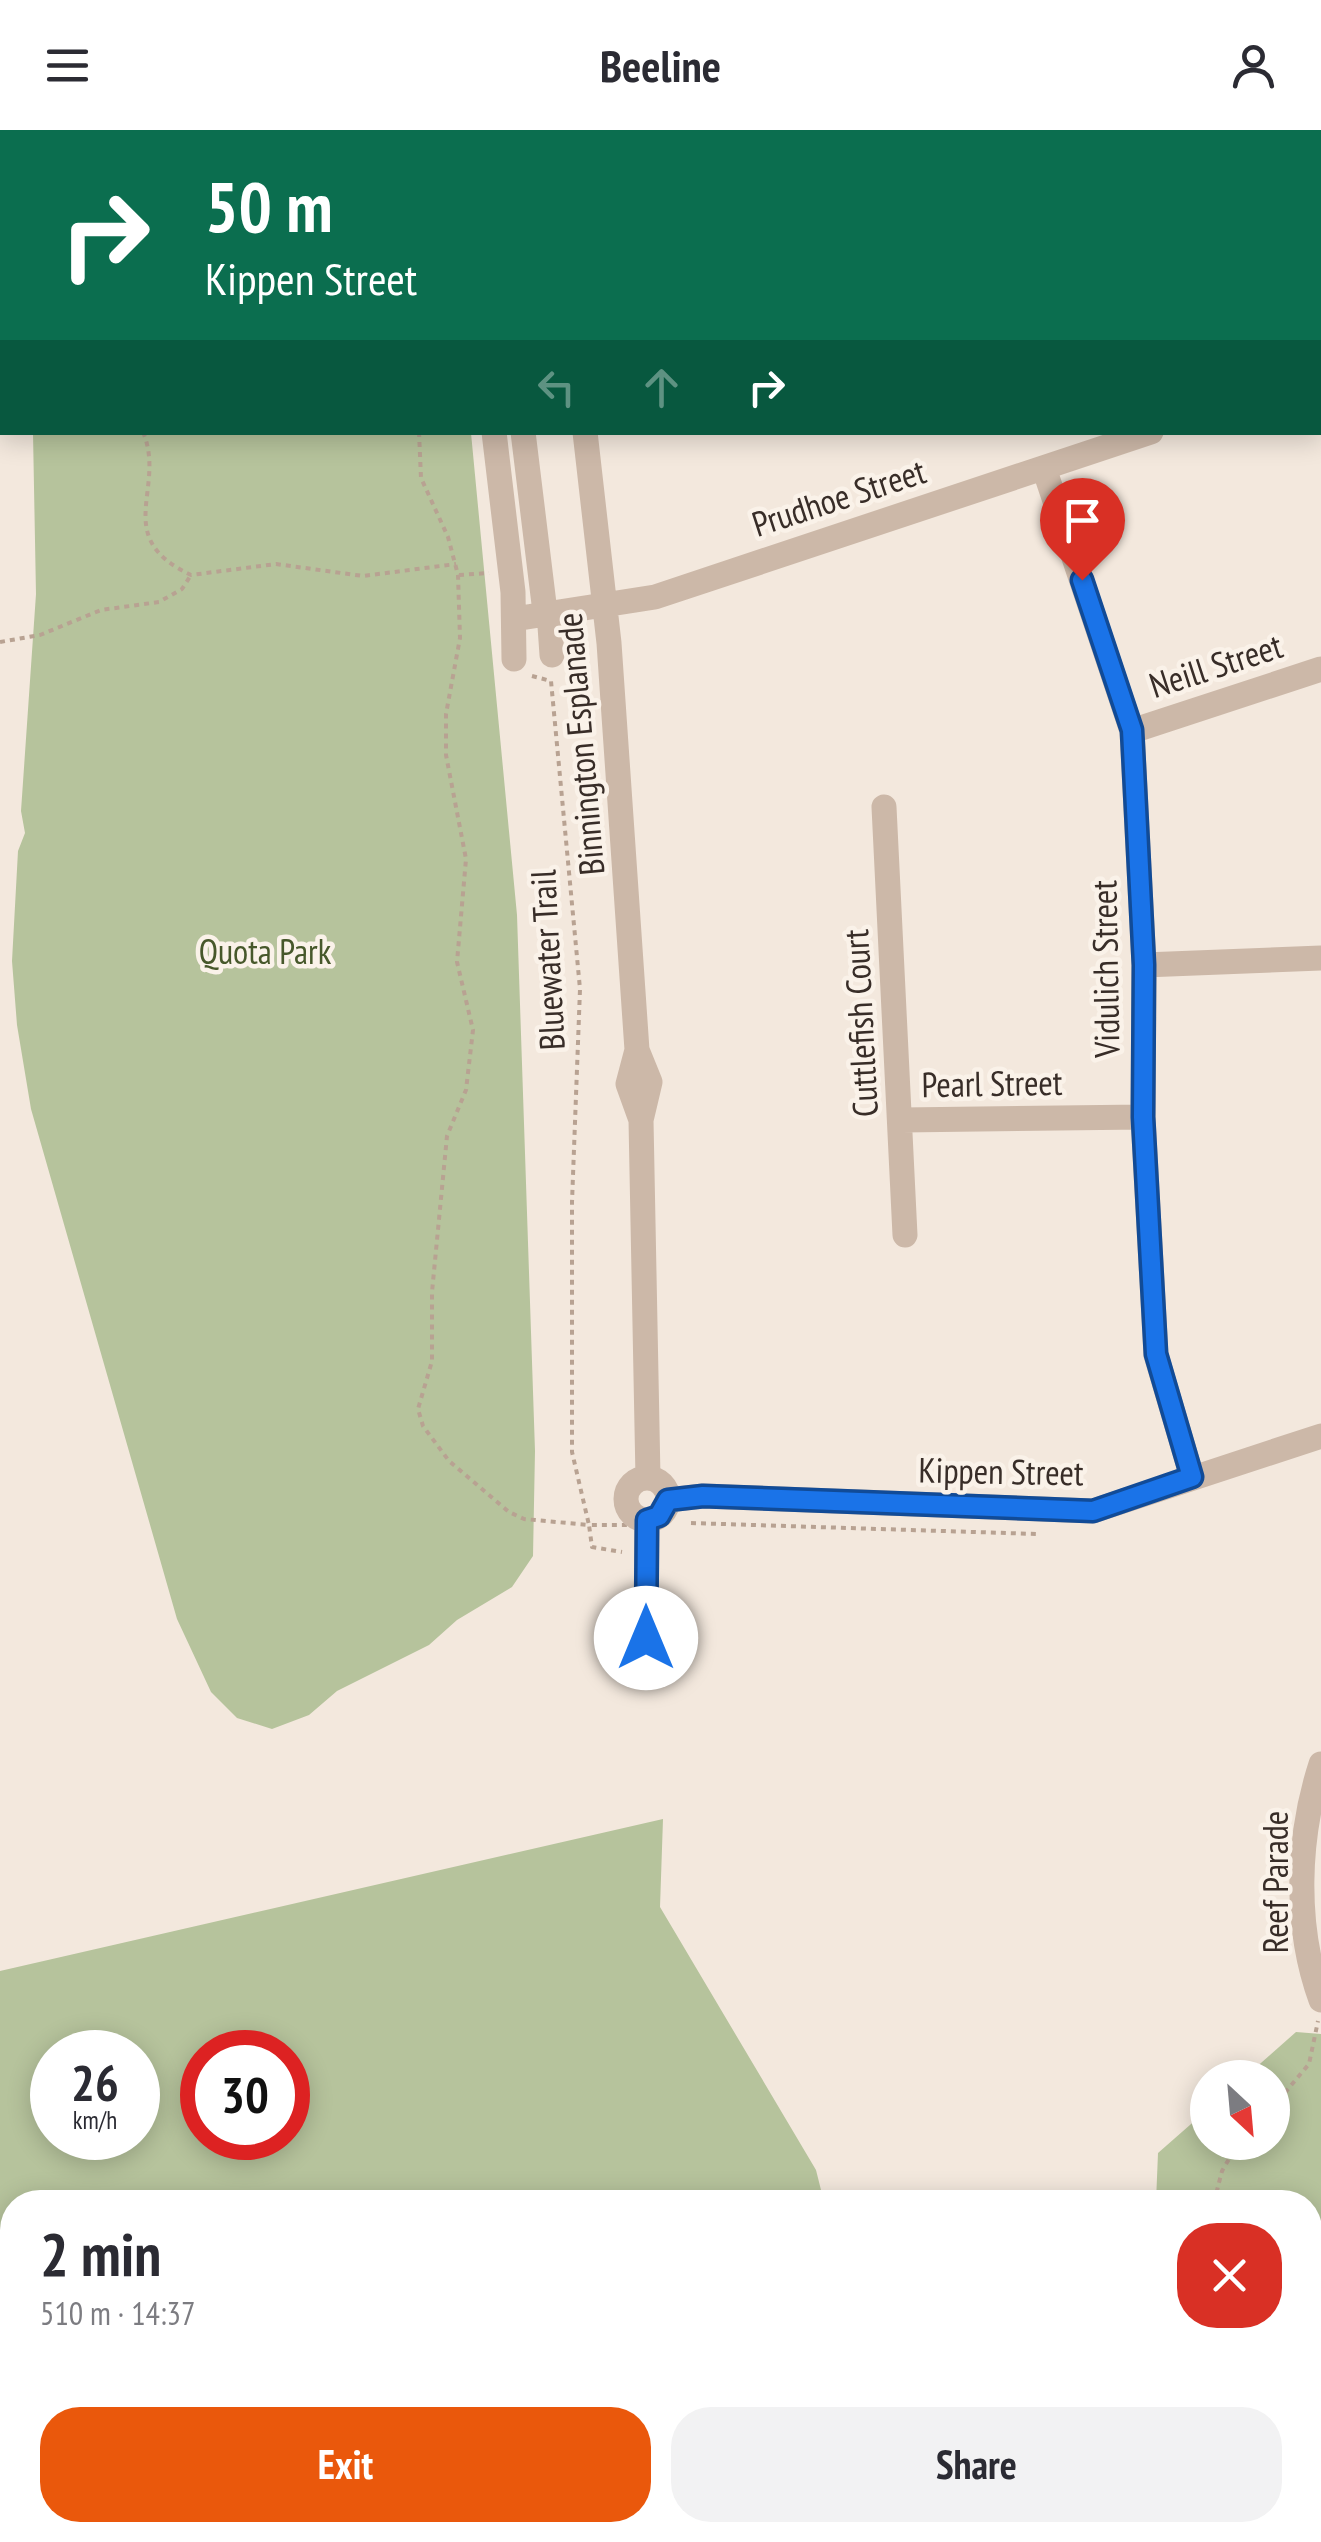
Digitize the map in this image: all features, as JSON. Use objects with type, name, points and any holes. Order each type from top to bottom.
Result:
[{"type":"street","name":"Binnington Esplanade","points":[[494,435],[514,619],[515,665]]},
{"type":"street","name":"Binnington Esplanade","points":[[523,435],[552,656]]},
{"type":"street","name":"Binnington Esplanade","points":[[584,435],[605,606],[637,1050],[628,1084],[641,1120],[648,1478],[635,1481],[626,1498],[633,1515],[647,1523],[646,1638]]},
{"type":"street","name":"Prudhoe Street","points":[[514,619],[655,596],[1142,435]]},
{"type":"street","name":"Vidulich Street","points":[[1044,468],[1132,730],[1144,965],[1143,1117],[1156,1354],[1192,1477]]},
{"type":"street","name":"Neill Street","points":[[1132,730],[1321,668]]},
{"type":"street","name":"Cuttlefish Court","points":[[884,808],[905,1235]]},
{"type":"street","points":[[1144,965],[1321,958]]},
{"type":"street","name":"Pearl Street","points":[[902,1120],[1143,1117]]},
{"type":"street","name":"Kippen Street","points":[[668,1500],[703,1496],[1093,1511],[1321,1436]]},
{"type":"street","points":[[647,1523],[659,1516],[668,1500],[663,1485],[648,1478]]},
{"type":"street","name":"Reef Parade","points":[[1320,2010],[1303,1926],[1306,1808],[1321,1764]]},
{"type":"path","points":[[144,435],[148,447],[147,534],[162,556],[191,575],[209,576],[276,564],[363,576],[456,564]]},
{"type":"path","points":[[418,435],[424,486],[458,575],[460,638],[446,714],[446,756],[466,859],[457,962],[473,1046],[466,1090],[447,1136],[432,1292],[432,1361],[418,1409],[423,1426],[449,1462],[509,1512],[524,1519],[589,1525],[647,1523]]},
{"type":"path","points":[[458,575],[499,572]]},
{"type":"path","points":[[0,642],[40,635],[101,610],[159,602],[182,590],[191,575]]},
{"type":"path","name":"Bluewater Trail","points":[[515,665],[551,682],[578,944],[571,1429],[574,1465],[589,1525]]},
{"type":"path","points":[[684,1522],[1055,1534]]},
{"type":"path","points":[[589,1525],[589,1543],[600,1552],[647,1552]]},
{"type":"path","points":[[1290,2087],[1309,2064],[1320,2010]]},
{"type":"path","points":[[1217,2190],[1228,2160]]},
{"type":"green space","name":"Quota Park","points":[[33,435],[471,435],[517,915],[535,1451],[533,1556],[512,1587],[457,1620],[429,1645],[337,1691],[309,1715],[272,1729],[237,1718],[211,1692],[177,1619],[31,1109],[17,1025],[12,961],[18,851],[25,833],[21,811],[36,594]]},
{"type":"green space","points":[[663,1819],[660,1907],[816,2170],[821,2190],[0,2190],[0,1971]]},
{"type":"green space","points":[[1296,2032],[1321,2034],[1321,2190],[1156,2190],[1158,2153],[1190,2125],[1190,2160],[1290,2160],[1290,2060],[1264,2060]]},
{"type":"route","points":[[646,1638],[647,1520],[659,1516],[668,1500],[703,1496],[1093,1511],[1192,1477],[1156,1354],[1143,1117],[1144,965],[1132,730],[1082,580]]}]
